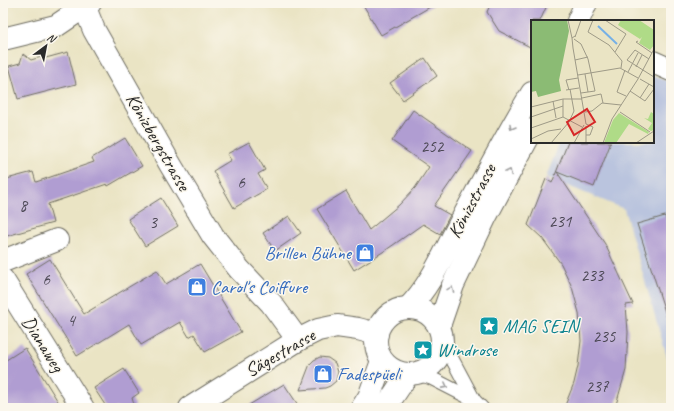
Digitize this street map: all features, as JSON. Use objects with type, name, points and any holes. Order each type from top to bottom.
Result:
[{"type":"street","points":[[578,20],[586,3]]},
{"type":"street","name":"Könizbergstrasse","points":[[3,39],[56,26],[86,4],[94,30],[170,164],[213,236],[238,269],[271,303],[298,340]]},
{"type":"street","points":[[654,62],[671,70]]},
{"type":"street","name":"Könizstrasse","points":[[408,308],[420,296],[494,158],[531,95]]},
{"type":"street","name":"Könizstrasse","points":[[440,333],[453,285],[486,216],[531,132]]},
{"type":"street","points":[[3,261],[57,240]]},
{"type":"street","name":"Dianaweg","points":[[3,280],[84,408]]},
{"type":"street","points":[[385,408],[412,374],[427,368],[436,360],[442,347],[440,333],[435,320],[416,308],[401,308],[387,315],[378,328],[376,348],[382,361],[395,371],[412,374]]},
{"type":"street","name":"Sägestrasse","points":[[190,408],[298,340],[318,330],[332,326],[358,329],[377,334]]},
{"type":"street","points":[[362,408],[369,397],[382,361]]},
{"type":"lane","points":[[440,333],[478,404]]},
{"type":"lane","points":[[412,374],[431,378],[478,404]]},
{"type":"shaded area","points":[[654,76],[671,82],[671,371],[624,209],[546,177],[560,143],[654,143]]},
{"type":"building","points":[[362,3],[437,3],[381,35]]},
{"type":"building","points":[[491,3],[548,3],[540,20],[531,20],[531,47],[499,31],[487,12]]},
{"type":"building","points":[[68,52],[76,84],[18,99],[9,66],[20,63],[23,54],[31,60],[41,57],[42,59]]},
{"type":"building","points":[[425,58],[437,76],[403,100],[390,83]]},
{"type":"building","points":[[413,110],[472,151],[434,206],[450,215],[440,234],[423,224],[354,270],[317,209],[346,191],[369,230],[399,205],[415,188],[429,167],[392,141]]},
{"type":"building","points":[[125,138],[142,166],[108,186],[107,184],[48,204],[53,223],[3,237],[3,180],[33,172],[36,182],[94,162],[92,158]]},
{"type":"building","points":[[249,142],[265,170],[258,174],[267,189],[234,208],[213,171],[231,160],[227,154]]},
{"type":"building","points":[[568,143],[611,143],[594,187],[557,172],[605,244],[633,304],[626,305],[628,332],[626,370],[615,408],[564,408],[574,383],[578,366],[581,341],[579,313],[572,287],[561,264],[542,238],[528,225],[546,179],[552,183]]},
{"type":"building","points":[[161,198],[178,226],[145,246],[128,219]]},
{"type":"building","points":[[289,216],[301,233],[275,251],[263,233]]},
{"type":"building","points":[[665,216],[671,236],[671,318],[667,318],[637,224]]},
{"type":"building","points":[[50,259],[84,314],[157,270],[166,284],[200,264],[241,332],[205,352],[194,334],[189,337],[180,322],[141,345],[129,324],[77,356],[26,274]]},
{"type":"building","points":[[25,348],[62,408],[3,408],[3,362]]},
{"type":"building","points":[[320,357],[328,358],[335,363],[338,372],[336,381],[325,388],[300,390],[310,364]]},
{"type":"building","points":[[124,369],[139,393],[132,398],[135,408],[107,408],[94,388]]},
{"type":"building","points":[[284,384],[300,408],[244,408]]},
{"type":"place","name":"Brillen Bühne","points":[[365,253]]},
{"type":"place","name":"Carol's Coiffure","points":[[197,287]]},
{"type":"place","name":"MAG SEIN","points":[[489,326]]},
{"type":"place","name":"Windrose","points":[[423,350]]},
{"type":"place","name":"Fadespüeli","points":[[323,374]]}]
